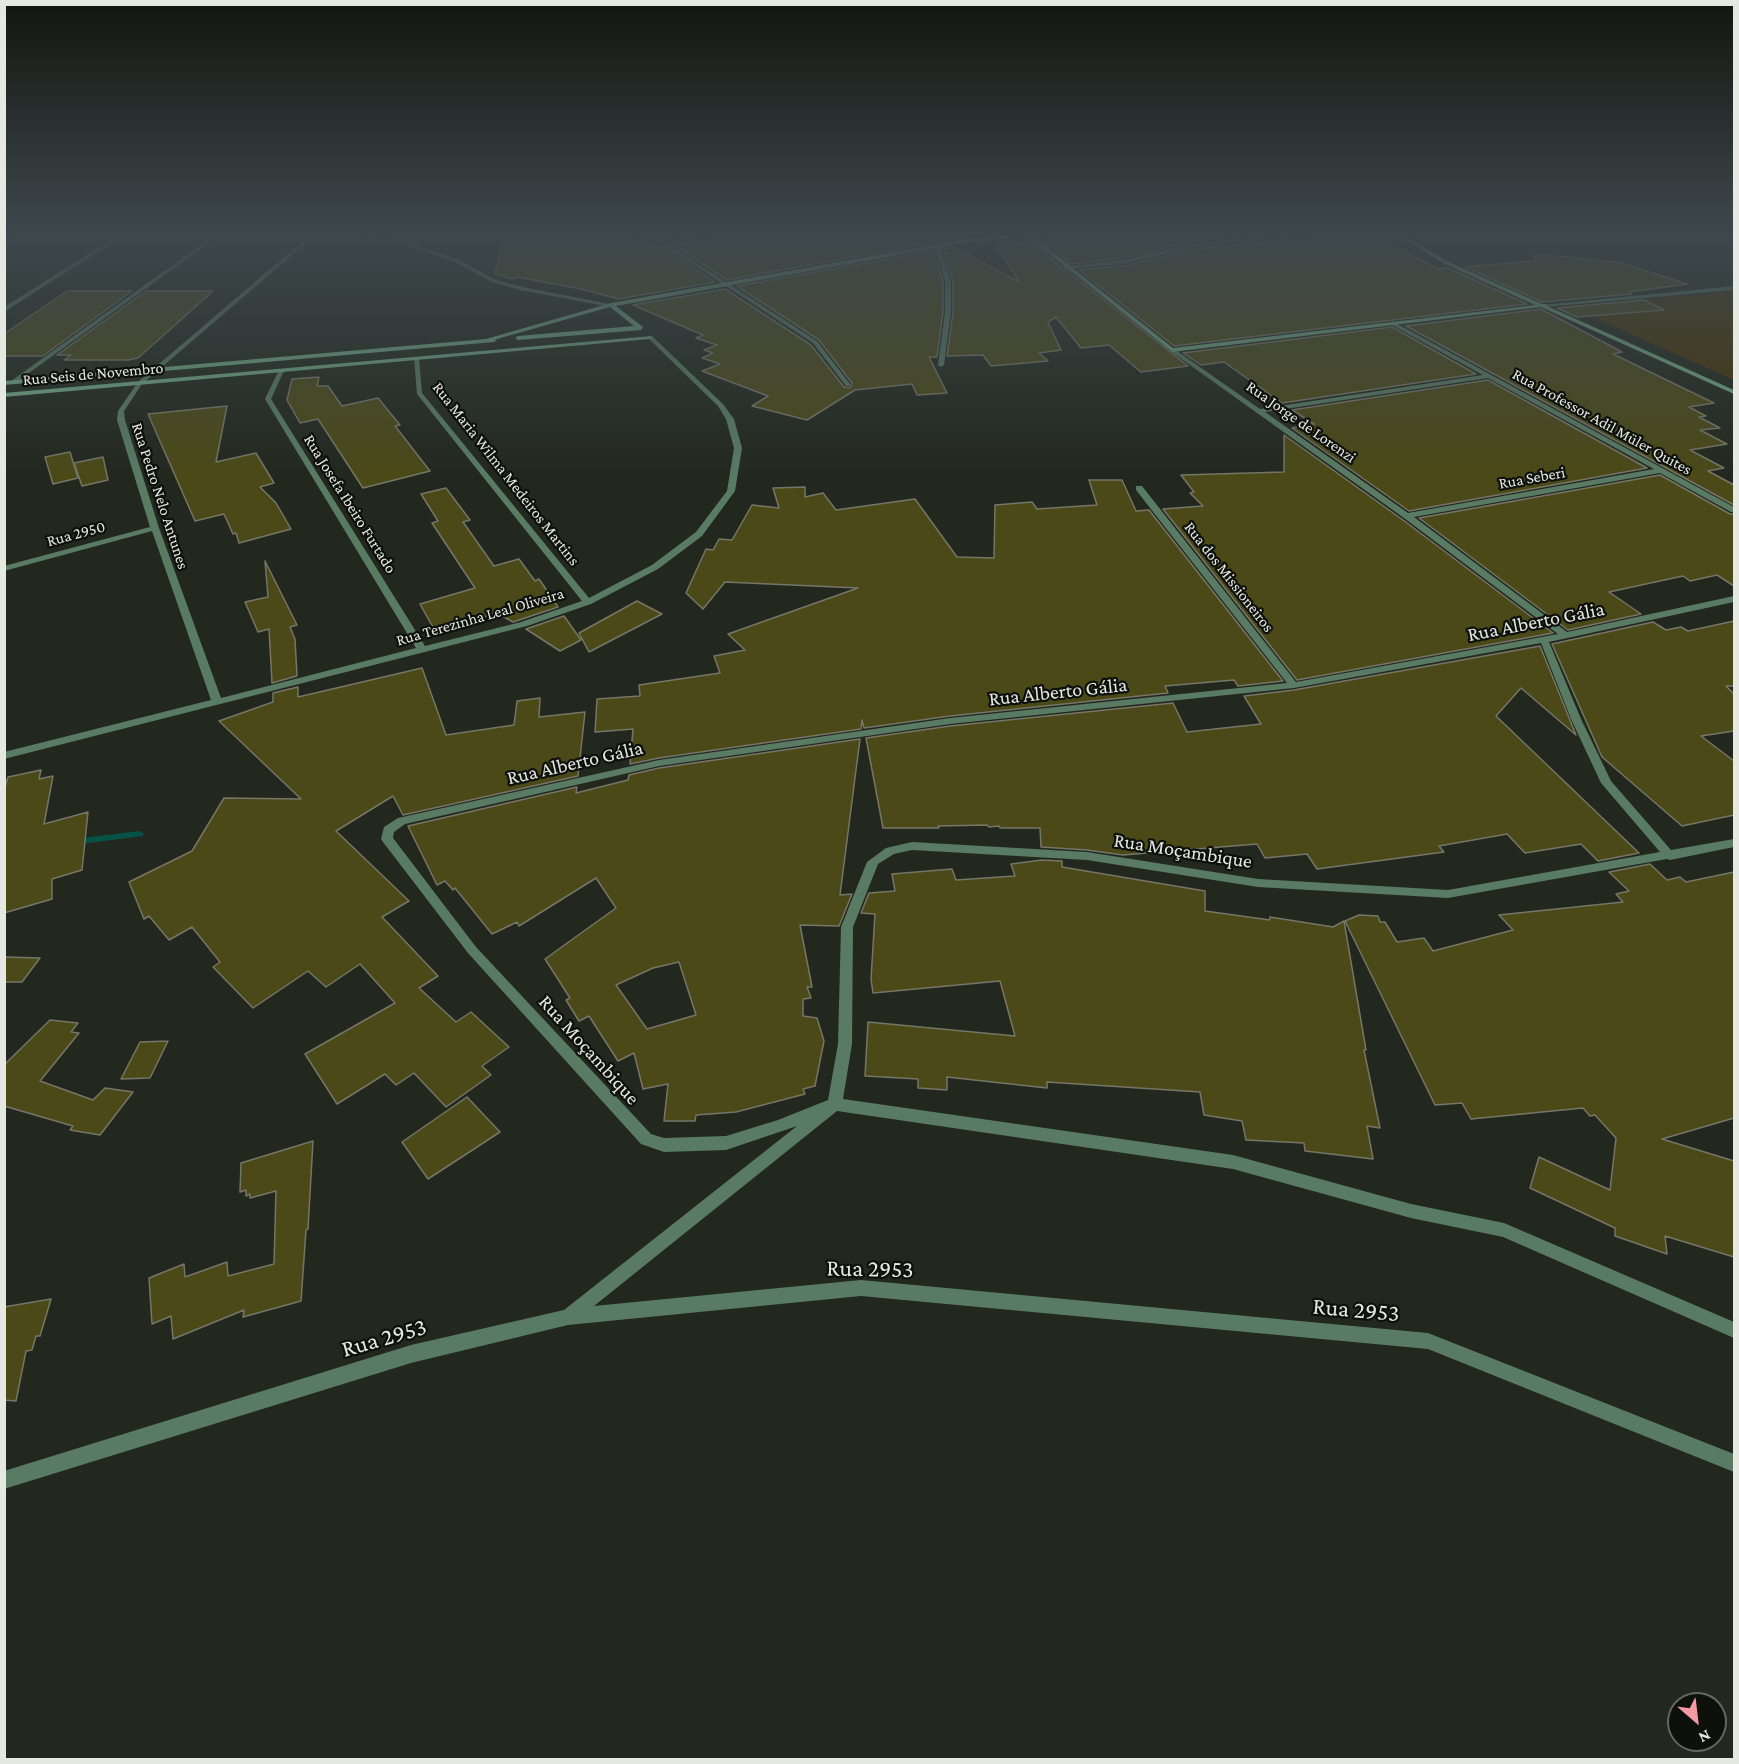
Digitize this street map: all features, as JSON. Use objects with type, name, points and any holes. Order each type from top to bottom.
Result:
[{"type":"street","points":[[13,382],[106,315]]},
{"type":"street","name":"Rua Pedro Nelo Antunes","points":[[218,702],[155,528],[121,420],[121,411],[140,383],[219,315]]},
{"type":"street","points":[[488,340],[575,315]]},
{"type":"street","name":"Rua Terezinha Leal Oliveira","points":[[4,756],[524,624],[588,602],[654,567],[699,534],[731,491],[738,448],[730,419],[721,405],[624,315]]},
{"type":"street","points":[[774,315],[815,342],[848,385]]},
{"type":"street","points":[[941,365],[948,315]]},
{"type":"street","name":"Rua Jorge de Lorenzi","points":[[1127,315],[1172,350],[1407,516],[1565,635]]},
{"type":"street","points":[[1172,350],[1457,315]]},
{"type":"street","points":[[1567,315],[1734,392]]},
{"type":"street","name":"Rua Professor Adil Müler Quites","points":[[1392,323],[1734,510]]},
{"type":"street","name":"Rua Seis de Novembro","points":[[4,383],[639,327]]},
{"type":"street","name":"Rua Seis de Novembro","points":[[4,395],[650,337]]},
{"type":"street","name":"Rua Maria Wilma Medeiros Martins","points":[[416,358],[419,393],[588,602]]},
{"type":"street","name":"Rua Josefa Ibeiro Furtado","points":[[281,371],[268,399],[422,650]]},
{"type":"street","points":[[1259,411],[1491,376]]},
{"type":"street","name":"Rua Seberi","points":[[1407,516],[1662,470]]},
{"type":"street","name":"Rua dos Missioneiros","points":[[1140,488],[1294,685]]},
{"type":"street","name":"Rua 2950","points":[[4,569],[155,528]]},
{"type":"street","name":"Rua Alberto Gália","points":[[388,830],[402,821],[658,763],[950,721],[1294,685],[1544,640],[1734,599]]},
{"type":"street","points":[[1544,640],[1576,719],[1606,783],[1670,856]]},
{"type":"street","name":"Rua Moçambique","points":[[388,830],[387,839],[472,950],[646,1139],[664,1145],[726,1143],[771,1129],[836,1104],[846,1044],[847,927],[873,862],[890,851],[912,846],[1087,856],[1258,883],[1448,894],[1734,843]]},
{"type":"street","points":[[568,1317],[836,1104],[1233,1162],[1411,1211],[1504,1230],[1734,1330]]},
{"type":"street","name":"Rua 2953","points":[[4,1480],[411,1354],[568,1317],[861,1287],[1428,1341],[1734,1463]]},
{"type":"shaded area","points":[[1589,315],[1734,315],[1734,380]]},
{"type":"building","points":[[31,315],[99,315],[43,356],[4,356],[4,334]]},
{"type":"building","points":[[112,315],[186,315],[138,358],[64,360],[71,355],[57,355]]},
{"type":"building","points":[[657,315],[765,315],[811,345],[844,387],[850,388],[852,383],[819,340],[782,315],[943,315],[937,357],[929,357],[947,393],[917,395],[912,384],[855,390],[807,420],[752,406],[768,396],[702,371],[720,364],[702,358],[713,353],[704,350],[717,345],[696,338],[703,335]]},
{"type":"building","points":[[953,315],[1123,315],[1188,366],[1141,372],[1109,345],[1081,348],[1056,317],[1048,322],[1061,350],[1039,353],[1048,361],[991,366],[983,355],[947,356]]},
{"type":"building","points":[[1136,315],[1432,315],[1174,346]]},
{"type":"building","points":[[1491,315],[1553,315],[1622,352],[1613,354],[1714,403],[1689,407],[1706,416],[1699,417],[1720,428],[1700,430],[1727,444],[1690,450],[1724,468],[1708,471],[1734,485],[1734,505],[1406,326]]},
{"type":"building","points":[[1392,327],[1476,374],[1282,403],[1224,362],[1201,365],[1183,353]]},
{"type":"building","points":[[319,377],[317,386],[328,386],[342,406],[378,398],[400,425],[395,426],[430,471],[363,488],[318,419],[300,423],[287,400],[292,379]]},
{"type":"building","points":[[1488,380],[1647,468],[1409,511],[1292,428],[1314,424],[1292,410]]},
{"type":"building","points":[[227,406],[216,462],[256,453],[274,483],[260,487],[276,503],[291,529],[239,543],[236,533],[233,534],[224,514],[195,521],[148,414]]},
{"type":"building","points":[[1284,435],[1403,520],[1553,633],[1297,680],[1163,509],[1203,506],[1190,493],[1194,492],[1181,475],[1284,472]]},
{"type":"building","points":[[70,452],[78,478],[53,484],[45,457]]},
{"type":"building","points":[[103,457],[108,480],[82,486],[74,463]]},
{"type":"building","points":[[1660,475],[1730,514],[1734,514],[1734,586],[1717,575],[1690,581],[1683,576],[1609,592],[1641,614],[1568,630],[1419,518]]},
{"type":"building","points":[[1089,480],[1122,480],[1136,511],[1149,510],[1283,681],[1238,686],[1234,680],[1165,686],[1168,693],[950,716],[864,728],[862,720],[861,729],[630,764],[633,729],[595,732],[597,699],[640,696],[639,685],[720,673],[714,656],[745,650],[728,634],[858,588],[725,582],[703,609],[686,593],[706,549],[713,550],[719,539],[732,540],[752,505],[779,508],[773,488],[805,487],[805,497],[823,493],[836,510],[915,499],[957,557],[994,558],[995,505],[1032,502],[1037,509],[1097,505]]},
{"type":"building","points":[[446,488],[470,520],[463,522],[494,566],[519,559],[535,581],[539,579],[558,607],[513,622],[497,613],[435,631],[420,604],[475,588],[432,523],[438,521],[421,494]]},
{"type":"building","points":[[265,561],[297,625],[290,627],[295,639],[297,676],[272,683],[269,629],[258,632],[245,602],[268,597]]},
{"type":"building","points":[[637,601],[662,614],[589,652],[579,633]]},
{"type":"building","points":[[564,616],[581,640],[560,651],[526,629]]},
{"type":"building","points":[[1734,621],[1734,686],[1726,686],[1734,694],[1734,731],[1701,736],[1734,761],[1734,815],[1682,826],[1602,757],[1552,644],[1653,622],[1666,630],[1681,627],[1688,631]]},
{"type":"building","points":[[1540,646],[1576,735],[1521,688],[1496,716],[1639,853],[1598,861],[1581,844],[1525,853],[1507,834],[1439,846],[1444,852],[1317,869],[1307,854],[1265,858],[1257,844],[1123,855],[1041,847],[1040,828],[1000,828],[987,825],[883,828],[866,738],[950,726],[1173,703],[1187,732],[1261,724],[1244,696],[1294,690]]},
{"type":"building","points":[[422,668],[446,735],[514,725],[517,701],[540,698],[539,717],[585,712],[578,776],[403,815],[393,796],[336,831],[409,901],[382,917],[438,976],[419,988],[456,1022],[471,1012],[509,1047],[482,1066],[491,1075],[446,1107],[414,1073],[396,1085],[385,1074],[337,1104],[305,1054],[395,1003],[360,964],[326,987],[308,971],[253,1008],[213,967],[220,962],[192,927],[169,940],[149,916],[144,919],[129,882],[192,851],[224,798],[301,799],[219,721],[273,702],[273,693],[298,687],[298,697]]},
{"type":"building","points":[[860,739],[840,895],[852,894],[839,926],[800,925],[812,987],[807,987],[811,998],[803,999],[803,1016],[817,1018],[824,1041],[815,1086],[803,1089],[805,1094],[736,1112],[696,1115],[695,1121],[664,1121],[668,1084],[643,1089],[634,1053],[618,1061],[589,1016],[579,1021],[566,1000],[570,998],[545,959],[616,908],[596,878],[519,926],[517,922],[492,934],[455,888],[453,890],[445,881],[437,885],[408,826],[577,787],[576,793],[628,780],[629,775],[659,768]],"holes":[[[679,962],[696,1015],[647,1029],[616,985],[653,968]]]},
{"type":"building","points":[[41,770],[39,779],[53,776],[44,824],[88,812],[82,870],[52,879],[52,899],[4,913],[4,791],[8,777]]},
{"type":"building","points":[[1042,860],[1062,861],[1062,867],[1205,891],[1205,911],[1270,920],[1270,917],[1333,927],[1344,921],[1366,1050],[1364,1050],[1380,1128],[1367,1126],[1373,1159],[1305,1151],[1304,1143],[1246,1140],[1242,1121],[1204,1115],[1200,1092],[1047,1082],[1047,1088],[947,1077],[947,1090],[918,1088],[918,1079],[865,1076],[868,1022],[1015,1036],[1000,981],[873,993],[871,979],[875,914],[861,913],[869,893],[895,891],[892,874],[952,869],[956,880],[1015,876],[1011,864]]},
{"type":"building","points":[[1650,864],[1667,880],[1680,877],[1686,882],[1734,872],[1734,1118],[1662,1139],[1734,1161],[1734,1257],[1665,1236],[1667,1254],[1615,1236],[1615,1228],[1530,1188],[1539,1157],[1610,1190],[1616,1138],[1595,1115],[1590,1116],[1583,1108],[1471,1119],[1462,1103],[1435,1105],[1345,921],[1359,915],[1378,916],[1380,922],[1385,922],[1397,942],[1424,938],[1433,951],[1513,930],[1499,915],[1623,902],[1616,894],[1629,891],[1609,872]]},
{"type":"building","points":[[4,957],[40,958],[22,982],[4,982]]},
{"type":"building","points":[[50,1020],[78,1023],[71,1032],[79,1033],[40,1081],[93,1100],[105,1088],[133,1092],[100,1135],[70,1130],[73,1126],[4,1106],[4,1065]]},
{"type":"building","points":[[168,1041],[150,1078],[121,1079],[140,1042]]},
{"type":"building","points":[[467,1097],[500,1132],[428,1179],[402,1142]]},
{"type":"building","points":[[313,1141],[301,1301],[243,1317],[244,1310],[173,1339],[171,1316],[152,1324],[149,1278],[184,1264],[185,1277],[227,1262],[228,1276],[274,1264],[276,1191],[250,1198],[250,1194],[246,1196],[246,1190],[240,1192],[241,1163]]},
{"type":"building","points":[[51,1299],[40,1336],[36,1336],[32,1350],[26,1351],[16,1401],[4,1400],[4,1307]]},
{"type":"waterway","points":[[73,842],[140,834]]}]
